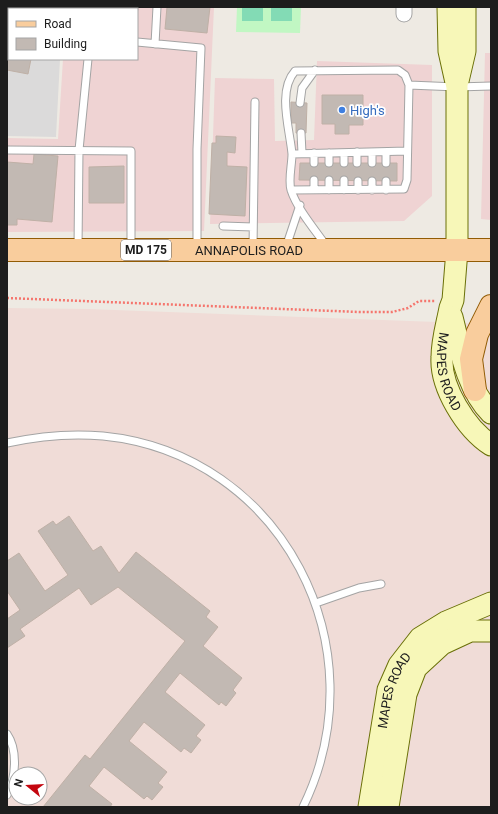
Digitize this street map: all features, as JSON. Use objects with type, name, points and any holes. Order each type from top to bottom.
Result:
[{"type":"main road","name":"ANNAPOLIS ROAD","points":[[7,250],[491,250]]},
{"type":"main road","points":[[475,390],[471,359],[477,334],[491,306]]},
{"type":"street","points":[[448,7],[449,51],[457,87]]},
{"type":"street","points":[[457,87],[465,51],[466,7]]},
{"type":"street","name":"MAPES ROAD","points":[[457,87],[457,250],[453,300],[450,308],[442,358],[446,382],[453,403],[470,427],[491,445]]},
{"type":"street","name":"MAPES ROAD","points":[[450,308],[463,361],[475,390],[491,413]]},
{"type":"street","name":"MAPES ROAD","points":[[369,807],[388,690],[398,665],[420,638],[446,622],[487,610]]},
{"type":"street","name":"MAPES ROAD","points":[[388,807],[406,694],[416,668],[442,644],[470,631],[491,631]]},
{"type":"lane","points":[[155,44],[157,7]]},
{"type":"lane","points":[[138,42],[202,48],[197,149],[197,250]]},
{"type":"lane","points":[[78,250],[79,150],[88,60]]},
{"type":"lane","points":[[300,103],[302,88],[315,70]]},
{"type":"lane","points":[[291,190],[404,189],[407,180],[409,85],[405,75],[398,70],[315,70],[294,71],[289,78],[287,88],[286,123],[292,154],[291,190],[330,251]]},
{"type":"lane","points":[[409,85],[457,87],[491,86]]},
{"type":"lane","points":[[253,250],[255,102]]},
{"type":"lane","points":[[301,133],[302,153]]},
{"type":"lane","points":[[7,150],[131,151],[131,250]]},
{"type":"lane","points":[[357,152],[357,163]]},
{"type":"lane","points":[[372,152],[372,163]]},
{"type":"lane","points":[[386,152],[386,163]]},
{"type":"lane","points":[[292,154],[407,152]]},
{"type":"lane","points":[[314,153],[314,163]]},
{"type":"lane","points":[[329,153],[329,163]]},
{"type":"lane","points":[[344,153],[344,163]]},
{"type":"lane","points":[[314,180],[314,190]]},
{"type":"lane","points":[[328,190],[329,180]]},
{"type":"lane","points":[[344,180],[344,190]]},
{"type":"lane","points":[[358,181],[358,190]]},
{"type":"lane","points":[[372,181],[372,190]]},
{"type":"lane","points":[[386,181],[386,190]]},
{"type":"lane","points":[[284,251],[300,205]]},
{"type":"lane","points":[[223,226],[253,227]]},
{"type":"lane","points":[[7,443],[53,435],[104,436],[145,444],[189,461],[228,485],[260,513],[293,556],[316,603],[325,634],[329,656],[331,690],[326,745],[321,764],[303,807]]},
{"type":"lane","points":[[316,603],[359,588],[381,584]]},
{"type":"lane","points":[[7,734],[14,754],[14,771],[7,795]]},
{"type":"path","points":[[7,298],[372,312],[401,310],[419,301]]},
{"type":"shaded area","points":[[7,7],[63,7],[8,8],[8,60],[60,60],[56,137],[7,136]]},
{"type":"shaded area","points":[[214,7],[204,231],[7,232],[7,138],[58,139],[63,60],[138,60],[138,8],[66,8]]},
{"type":"shaded area","points":[[485,53],[491,53],[491,220],[481,219]]},
{"type":"shaded area","points":[[317,61],[432,65],[432,196],[404,221],[210,224],[215,78],[274,79],[275,141],[314,140]]},
{"type":"shaded area","points":[[7,308],[88,309],[491,324],[491,807],[7,807]]},
{"type":"green space","points":[[237,7],[301,7],[300,33],[236,32]]},
{"type":"green space","points":[[242,7],[263,7],[263,21],[242,21]]},
{"type":"green space","points":[[271,7],[292,7],[292,21],[271,21]]},
{"type":"building","points":[[17,7],[36,7],[36,8]]},
{"type":"building","points":[[99,7],[138,7],[138,8]]},
{"type":"building","points":[[167,7],[210,7],[207,33],[165,29]]},
{"type":"building","points":[[8,59],[31,60],[28,74],[7,70]]},
{"type":"building","name":"High's","points":[[322,95],[363,95],[363,125],[349,125],[349,134],[335,134],[335,124],[322,124]]},
{"type":"building","points":[[291,102],[307,103],[306,133],[296,133],[296,123],[291,123]]},
{"type":"building","points":[[216,136],[236,137],[235,153],[227,152],[227,166],[247,167],[245,216],[209,214],[212,143],[216,143]]},
{"type":"building","points":[[34,154],[58,156],[52,222],[17,219],[17,225],[7,225],[7,162],[33,164]]},
{"type":"building","points":[[300,163],[397,163],[397,181],[299,180]]},
{"type":"building","points":[[124,166],[124,203],[89,203],[89,167]]},
{"type":"building","points":[[69,516],[93,551],[101,546],[119,573],[136,552],[210,611],[206,617],[218,627],[203,646],[242,678],[233,690],[236,693],[226,706],[221,702],[219,705],[180,673],[165,692],[205,725],[196,736],[201,740],[191,753],[184,748],[181,752],[144,722],[129,741],[167,772],[158,783],[163,787],[152,800],[147,796],[144,799],[104,767],[89,786],[112,804],[110,807],[43,807],[48,806],[48,801],[85,755],[90,759],[185,641],[118,587],[91,605],[79,588],[20,629],[25,636],[7,648],[7,619],[20,610],[7,591],[7,561],[19,553],[45,591],[68,575],[38,531],[53,521],[56,525]]},
{"type":"place","name":"High's","points":[[342,110]]}]
